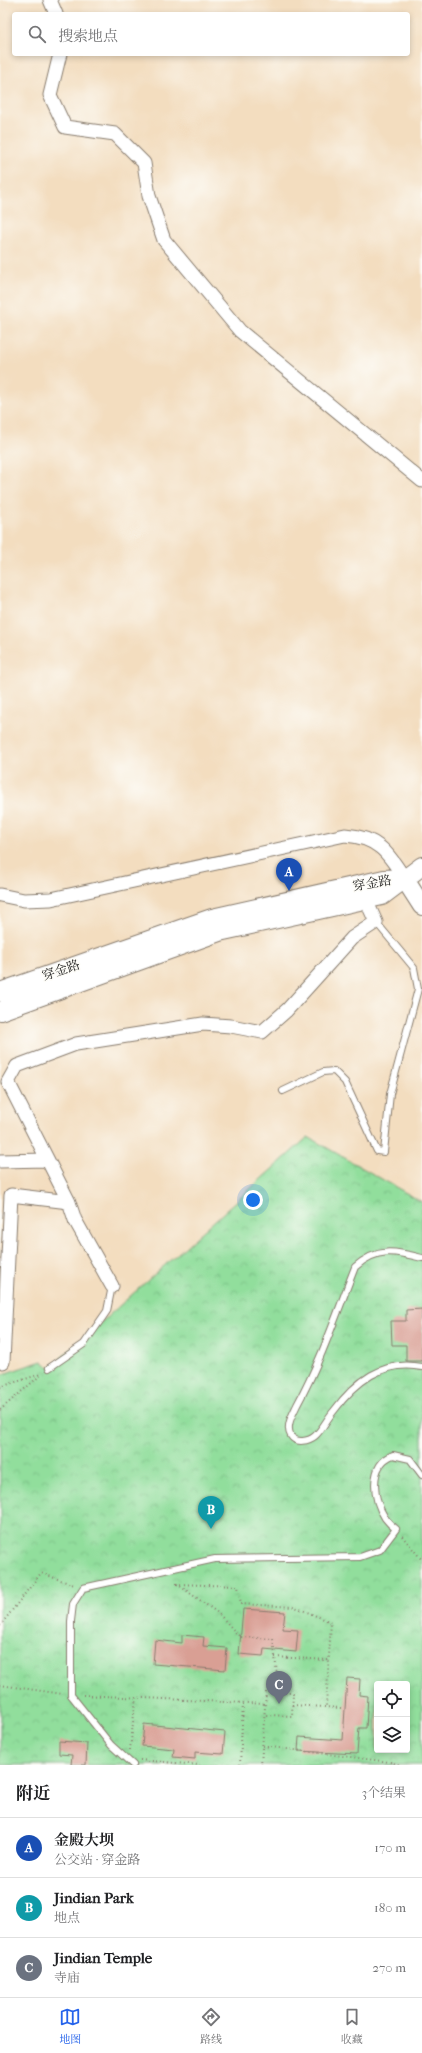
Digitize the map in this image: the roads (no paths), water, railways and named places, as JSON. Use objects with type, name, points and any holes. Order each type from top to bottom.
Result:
[{"type":"main road","points":[[422,866],[404,878],[422,906]]},
{"type":"main road","name":"穿金路","points":[[0,1012],[219,932],[365,898],[382,896],[404,878]]},
{"type":"main road","name":"穿金路","points":[[0,992],[212,918],[370,882],[404,878]]},
{"type":"street","points":[[50,0],[55,12]]},
{"type":"street","points":[[60,56],[50,94],[65,127],[115,134],[135,153],[144,163],[149,196],[164,240],[240,331],[422,481]]},
{"type":"street","points":[[0,895],[24,900],[51,899],[345,835],[360,836],[380,846],[393,860],[404,878]]},
{"type":"street","points":[[112,1286],[75,1220],[69,1202],[8,1082],[17,1066],[76,1044],[203,1024],[231,1026],[262,1032],[287,1010],[352,938],[376,922],[365,898]]},
{"type":"street","points":[[0,1161],[47,1160]]},
{"type":"street","points":[[3,1362],[11,1195],[69,1202]]},
{"type":"lane","points":[[284,1092],[323,1072],[334,1071],[346,1082],[377,1151],[384,1152],[390,1094],[418,989],[414,968],[376,922]]},
{"type":"lane","points":[[422,1258],[404,1253],[377,1253],[364,1259],[355,1267],[308,1384],[290,1420],[289,1432],[292,1438],[296,1441],[303,1441],[314,1437],[344,1397],[376,1371],[400,1365],[422,1367]]},
{"type":"lane","points":[[49,1368],[84,1344],[107,1311],[112,1286]]},
{"type":"lane","points":[[135,1762],[111,1745],[71,1695],[71,1621],[73,1604],[83,1588],[215,1559],[360,1557],[380,1550],[396,1529],[385,1518],[378,1502],[376,1471],[387,1457],[400,1455],[410,1459],[422,1475]]},
{"type":"place","name":"金殿大坝","points":[[289,891]]},
{"type":"place","name":"Jindian Park","points":[[211,1529]]},
{"type":"place","name":"Jindian Temple","points":[[279,1704]]}]
